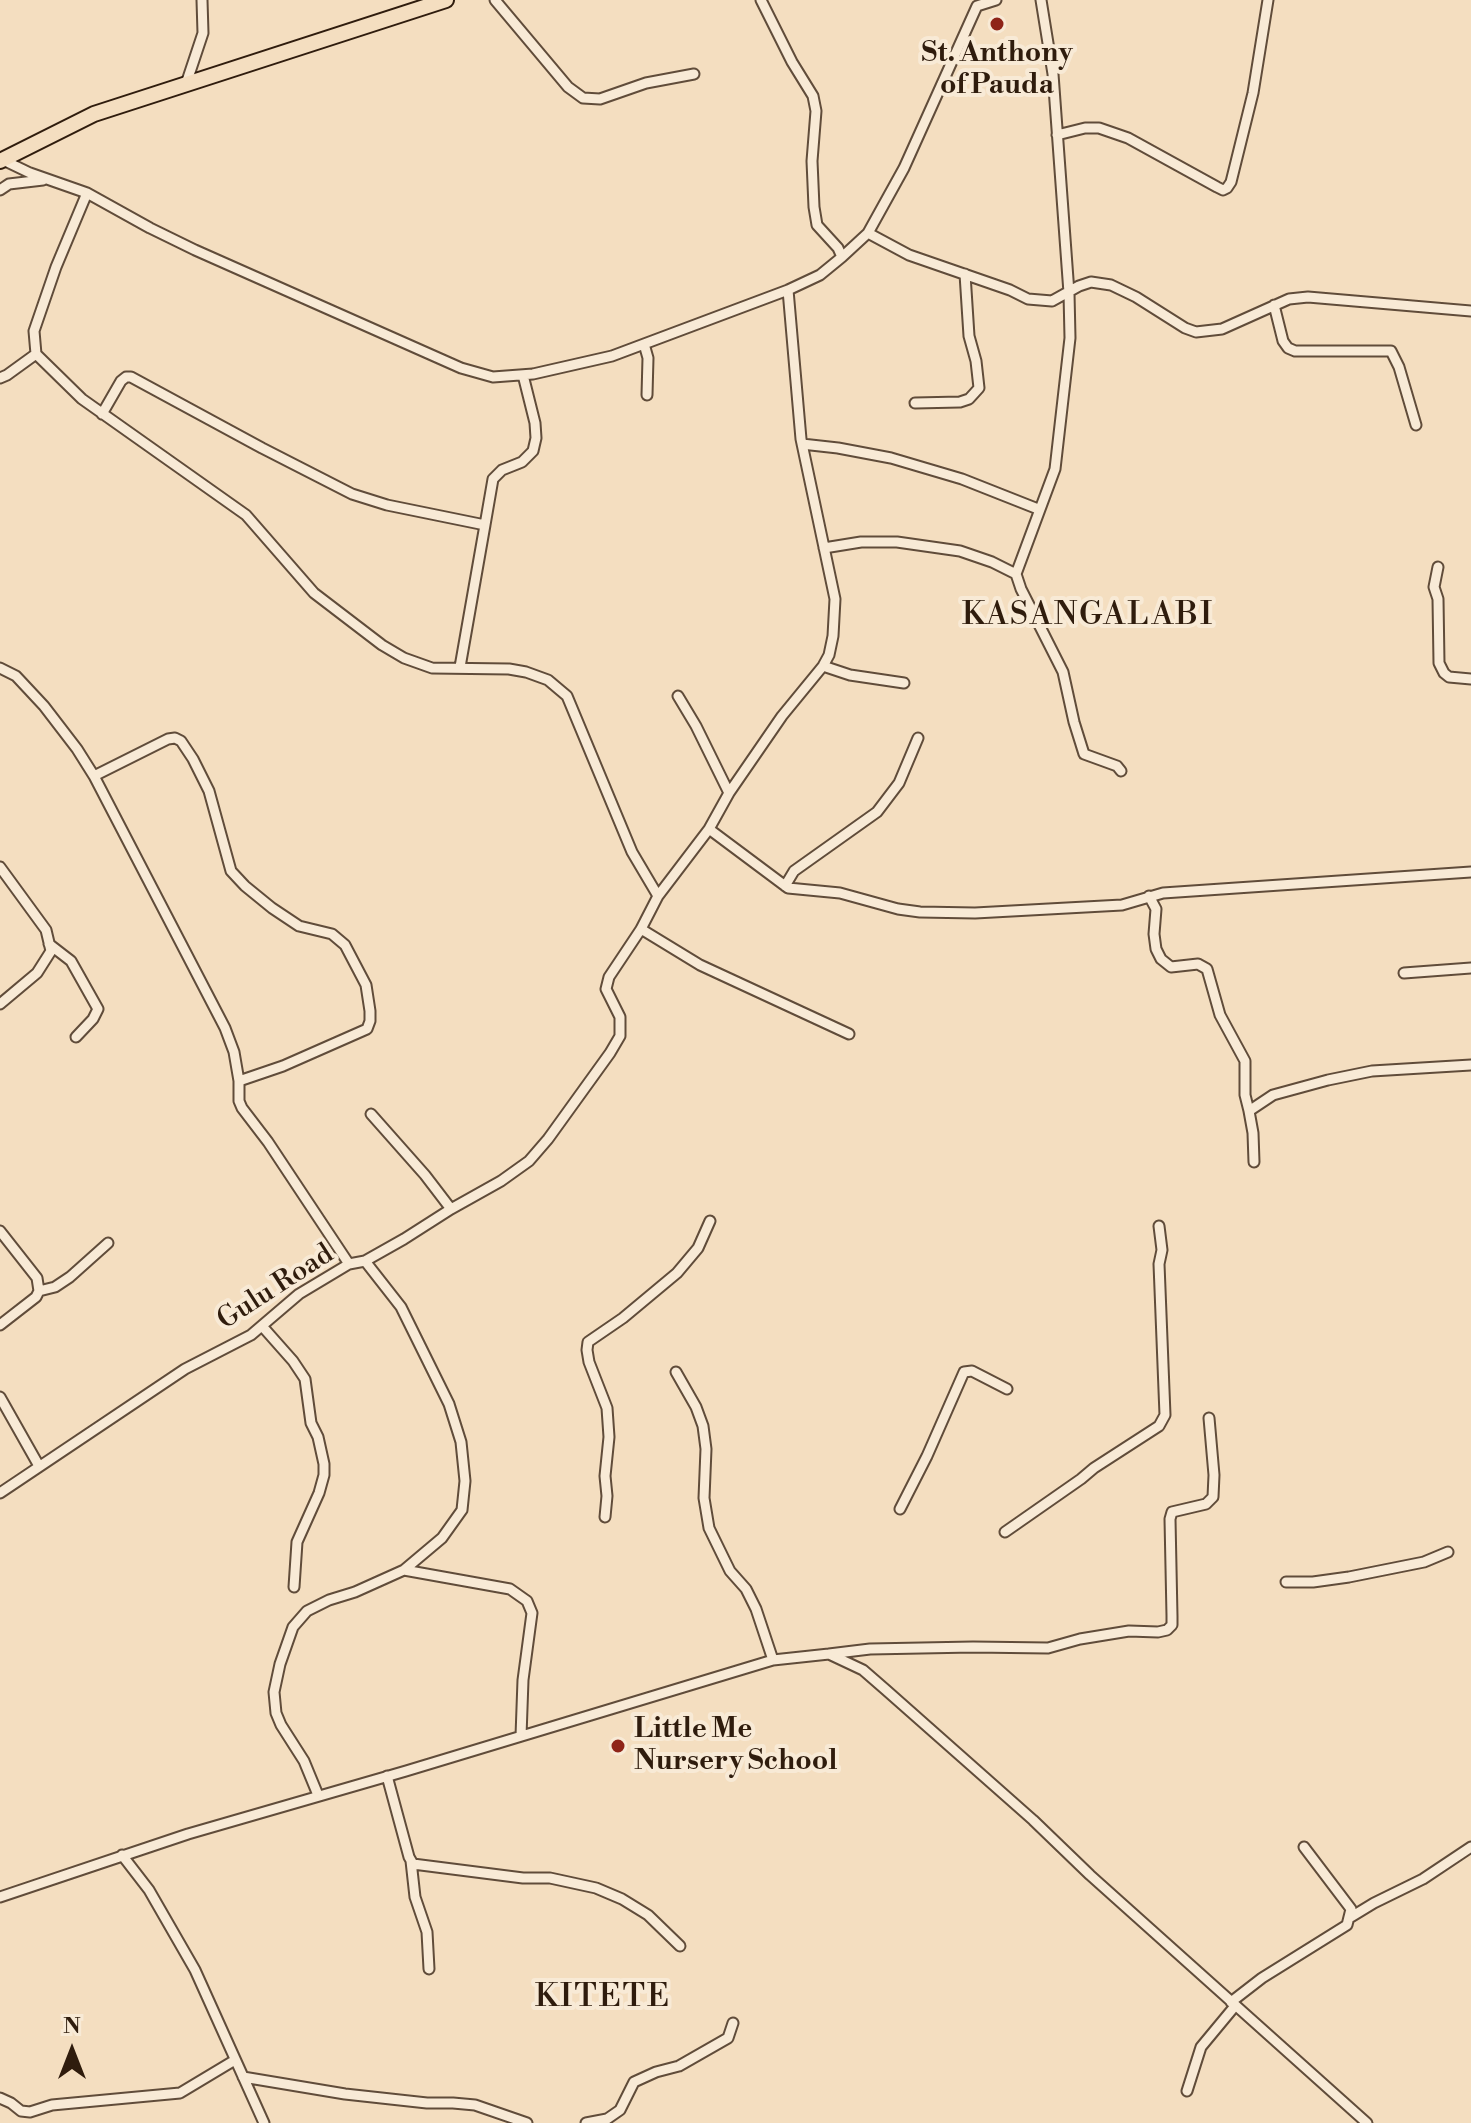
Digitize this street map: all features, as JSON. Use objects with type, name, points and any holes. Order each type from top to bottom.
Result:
[{"type":"main road","points":[[1,160],[94,114],[446,0]]},
{"type":"street","points":[[186,84],[203,33],[202,0]]},
{"type":"street","points":[[495,0],[568,87],[583,98],[600,99],[646,83],[694,74]]},
{"type":"street","points":[[761,0],[813,96],[816,111],[812,161],[817,225],[842,257]]},
{"type":"street","points":[[1,160],[87,193],[195,250],[461,368],[493,377],[523,375],[612,356],[820,275],[868,233],[904,168],[975,3],[996,0]]},
{"type":"street","points":[[1041,0],[1053,74],[1070,338],[1055,469],[1016,574],[1063,672],[1084,754],[1117,766],[1121,771]]},
{"type":"street","points":[[1057,135],[1099,128],[1128,138],[1223,190],[1227,188],[1253,93],[1268,0]]},
{"type":"street","points":[[0,190],[9,184],[46,179]]},
{"type":"street","points":[[87,193],[56,267],[34,331],[36,354],[82,399],[246,515],[314,593],[382,645],[404,658],[432,668],[526,672],[548,680],[567,696],[632,852],[658,896]]},
{"type":"street","points":[[868,233],[909,255],[1028,299],[1052,301],[1091,282],[1111,285],[1196,332],[1222,329],[1289,299],[1308,297],[1471,311]]},
{"type":"street","points":[[915,403],[960,402],[969,399],[979,388],[969,336],[965,274]]},
{"type":"street","points":[[788,290],[802,444],[835,599],[829,655],[782,716],[729,793],[709,829],[658,896],[641,929],[700,965],[849,1034]]},
{"type":"street","points":[[1274,305],[1283,341],[1295,351],[1391,351],[1399,367],[1416,425]]},
{"type":"street","points":[[644,344],[648,358],[647,395]]},
{"type":"street","points":[[0,378],[36,354]]},
{"type":"street","points":[[460,667],[493,479],[502,470],[522,462],[533,451],[536,438],[523,375]]},
{"type":"street","points":[[102,414],[121,381],[131,377],[352,494],[387,505],[485,525]]},
{"type":"street","points":[[802,444],[891,458],[962,479],[1038,509]]},
{"type":"street","points":[[824,548],[861,542],[913,544],[960,551],[1016,574]]},
{"type":"street","points":[[1438,567],[1434,587],[1438,599],[1439,663],[1449,677],[1471,679]]},
{"type":"street","points":[[823,666],[850,675],[904,683]]},
{"type":"street","points":[[2,671],[16,676],[44,706],[94,776],[225,1028],[234,1052],[242,1108],[349,1264]]},
{"type":"street","points":[[678,696],[729,793]]},
{"type":"street","points":[[785,886],[794,871],[877,812],[899,783],[918,738]]},
{"type":"street","points":[[94,776],[168,739],[181,741],[209,791],[231,871],[272,908],[299,926],[332,934],[345,945],[366,985],[370,1011],[367,1029],[283,1066],[239,1081]]},
{"type":"street","points":[[709,829],[785,886],[840,893],[898,909],[934,912],[975,913],[1122,905],[1163,893],[1471,872]]},
{"type":"street","points":[[0,867],[46,930],[51,951],[37,973],[0,1004]]},
{"type":"street","points":[[1149,896],[1156,909],[1154,934],[1161,959],[1171,967],[1198,964],[1207,969],[1220,1015],[1245,1061],[1245,1095],[1253,1133],[1254,1162]]},
{"type":"street","name":"Gulu Road","points":[[0,1493],[185,1369],[251,1335],[299,1294],[349,1264],[365,1261],[404,1239],[529,1161],[573,1106],[620,1036],[620,1017],[606,989],[609,977],[641,929]]},
{"type":"street","points":[[49,944],[71,961],[98,1009],[76,1037]]},
{"type":"street","points":[[1404,973],[1471,968]]},
{"type":"street","points":[[1249,1111],[1273,1095],[1328,1080],[1372,1071],[1471,1065]]},
{"type":"street","points":[[371,1114],[451,1209]]},
{"type":"street","points":[[605,1517],[609,1437],[607,1408],[589,1362],[588,1342],[623,1318],[677,1273],[698,1248],[710,1221]]},
{"type":"street","points":[[1005,1532],[1159,1426],[1165,1415],[1159,1226]]},
{"type":"street","points":[[0,1231],[37,1278],[39,1291],[36,1297],[0,1325]]},
{"type":"street","points":[[39,1291],[55,1287],[70,1277],[108,1243]]},
{"type":"street","points":[[318,1795],[304,1761],[276,1713],[274,1692],[293,1627],[307,1611],[404,1570],[442,1538],[462,1510],[465,1481],[461,1442],[449,1404],[401,1307],[365,1261]]},
{"type":"street","points":[[262,1326],[305,1379],[311,1423],[318,1437],[324,1464],[319,1493],[297,1542],[294,1587]]},
{"type":"street","points":[[900,1509],[964,1372],[972,1371],[1007,1389]]},
{"type":"street","points":[[676,1372],[703,1426],[706,1449],[704,1498],[709,1528],[730,1571],[746,1589],[756,1609],[773,1660]]},
{"type":"street","points":[[0,1397],[39,1466]]},
{"type":"street","points":[[0,1897],[122,1855],[773,1660],[870,1649],[1048,1648],[1129,1631],[1167,1630],[1172,1625],[1172,1512],[1206,1504],[1213,1497],[1215,1488],[1209,1418]]},
{"type":"street","points":[[1286,1582],[1349,1577],[1424,1562],[1448,1552]]},
{"type":"street","points":[[404,1570],[510,1589],[527,1601],[532,1613],[523,1680],[521,1736]]},
{"type":"street","points":[[829,1654],[863,1670],[1367,2123]]},
{"type":"street","points":[[387,1776],[411,1861],[415,1897],[427,1932],[429,1969]]},
{"type":"street","points":[[1187,2091],[1201,2047],[1233,2004],[1262,1978],[1347,1925],[1351,1917],[1351,1909],[1344,1898],[1304,1847]]},
{"type":"street","points":[[1351,1917],[1423,1879],[1471,1847]]},
{"type":"street","points":[[122,1855],[149,1890],[195,1970],[264,2123]]},
{"type":"street","points":[[411,1861],[428,1867],[523,1878],[550,1878],[596,1888],[648,1915],[680,1946]]},
{"type":"street","points":[[586,2123],[607,2119],[620,2110],[634,2082],[679,2066],[728,2038],[733,2023]]},
{"type":"street","points":[[0,2098],[21,2111],[30,2112],[52,2105],[162,2097],[180,2093],[235,2060]]},
{"type":"street","points":[[243,2077],[345,2094],[475,2105],[527,2123]]},
{"type":"place","name":"St. Anthony of Pauda","points":[[997,24]]},
{"type":"place","name":"Little Me Nursery School","points":[[618,1746]]},
{"type":"district","name":"KASANGALABI","points":[[1088,616]]},
{"type":"district","name":"KITETE","points":[[603,1998]]}]
